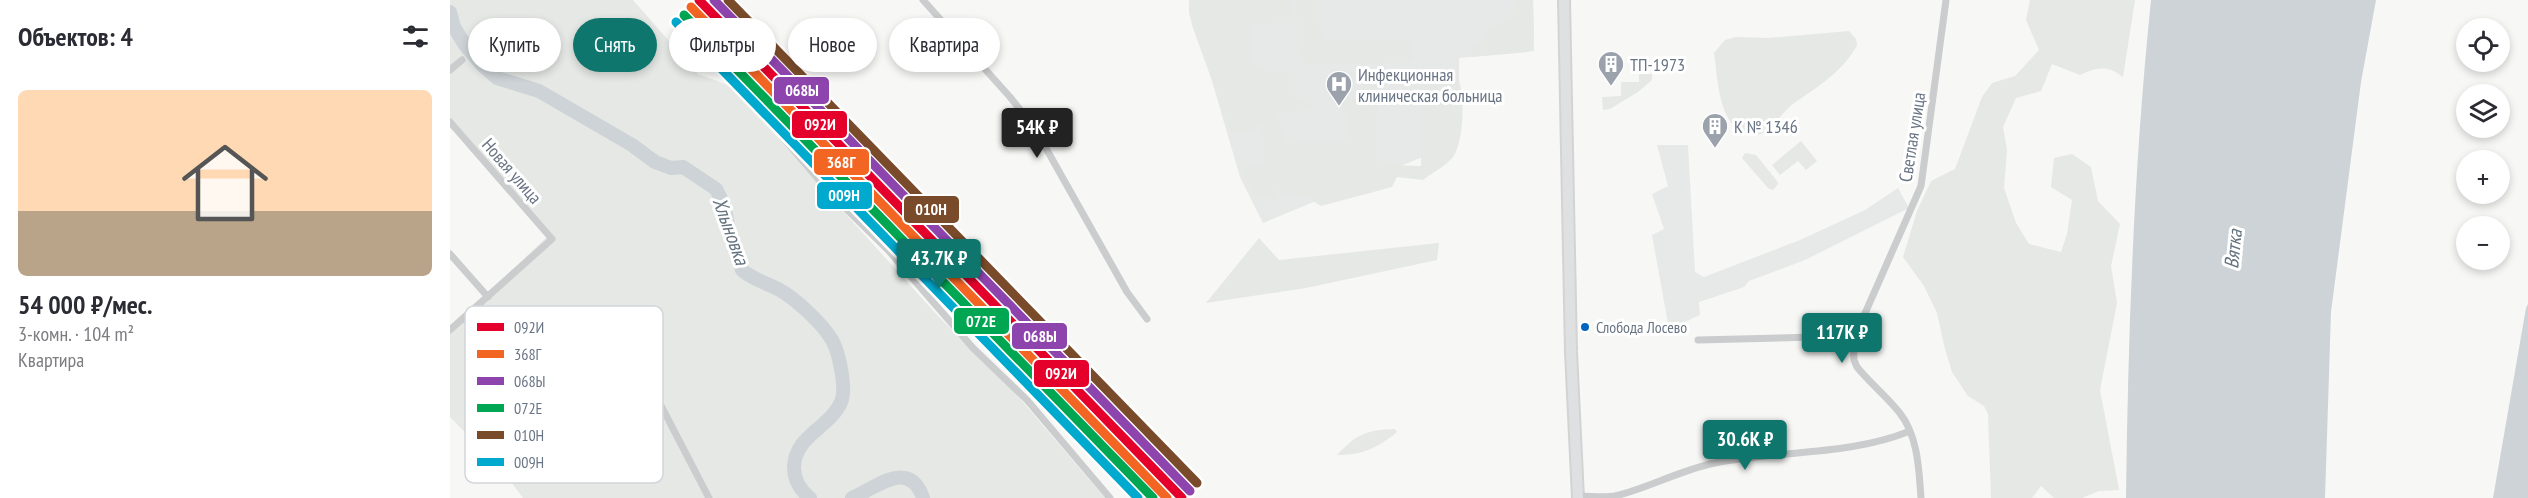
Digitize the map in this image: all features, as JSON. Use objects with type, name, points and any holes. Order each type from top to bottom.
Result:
[{"type":"main road","points":[[1564,0],[1572,371],[1578,497]]},
{"type":"street","points":[[923,0],[1034,127],[1127,292],[1147,319]]},
{"type":"street","name":"Светлая улица","points":[[1853,336],[1921,186],[1946,0]]},
{"type":"street","points":[[450,70],[462,60]]},
{"type":"street","points":[[751,94],[769,121],[831,194],[888,250],[973,348],[1027,400],[1110,498]]},
{"type":"street","name":"Новая улица","points":[[450,122],[552,239],[488,297]]},
{"type":"street","points":[[450,254],[488,297],[477,306]]},
{"type":"street","points":[[450,330],[465,317]]},
{"type":"street","points":[[461,320],[465,319]]},
{"type":"street","points":[[1698,340],[1853,336],[1854,360],[1857,367],[1900,413],[1910,431],[1914,443],[1921,498]]},
{"type":"street","points":[[663,409],[709,498]]},
{"type":"street","points":[[1578,497],[1614,496],[1675,474],[1713,464],[1853,446],[1888,439],[1910,431]]},
{"type":"shaded area","points":[[450,0],[633,0],[649,18],[573,18],[573,72],[657,72],[657,27],[669,41],[669,72],[696,72],[739,89],[823,189],[938,316],[1016,394],[1105,498],[523,498],[512,483],[663,483],[663,306],[474,306],[550,234],[450,119]]},
{"type":"shaded area","points":[[1189,0],[1290,0],[1291,19],[1286,22],[1251,26],[1252,63],[1263,73],[1294,72],[1295,96],[1313,106],[1303,111],[1276,112],[1285,143],[1346,142],[1348,117],[1333,101],[1361,95],[1361,76],[1377,79],[1377,159],[1385,165],[1421,166],[1421,77],[1430,71],[1454,69],[1461,87],[1463,113],[1460,138],[1453,157],[1423,180],[1397,177],[1392,187],[1321,206],[1305,196],[1285,195],[1279,187],[1273,198],[1256,198],[1244,175],[1244,164],[1257,167],[1265,165],[1262,122],[1244,134],[1231,133],[1193,28],[1189,13]]},
{"type":"shaded area","name":"Инфекционная клиническая больница","points":[[1195,0],[1533,0],[1534,51],[1459,58],[1459,142],[1263,223],[1240,177],[1195,23]]},
{"type":"shaded area","points":[[1296,0],[1319,0],[1322,40],[1407,40],[1412,48],[1413,59],[1404,63],[1307,64],[1298,52]]},
{"type":"shaded area","points":[[1515,0],[1533,0],[1534,38],[1528,52],[1472,57],[1470,51],[1481,43],[1488,29],[1512,17]]},
{"type":"shaded area","points":[[2030,0],[2135,0],[2123,77],[2112,70],[2102,68],[2080,75],[2052,64],[2041,91],[2016,98],[2003,127],[2007,150],[2004,188],[2016,223],[2029,244],[2061,252],[2067,234],[2072,200],[2051,187],[2054,158],[2072,154],[2091,167],[2098,201],[2120,224],[2111,266],[2117,303],[2100,390],[2119,490],[2099,491],[2082,498],[2054,498],[2041,486],[2032,498],[1991,498],[1988,414],[1984,406],[1968,396],[1952,372],[1937,313],[1924,286],[1903,257],[1917,211],[1931,181],[1955,169],[1982,97],[1992,83],[2015,76],[2039,50],[2026,20]]},
{"type":"shaded area","points":[[1849,31],[1856,39],[1857,45],[1851,55],[1829,78],[1789,107],[1768,129],[1751,135],[1740,131],[1732,123],[1722,102],[1714,53],[1725,40],[1736,37],[1768,38]]},
{"type":"shaded area","points":[[1639,74],[1652,74],[1652,80],[1638,92],[1610,109],[1603,110],[1602,97],[1621,96],[1621,82],[1639,82]]},
{"type":"shaded area","points":[[1801,141],[1817,161],[1806,170],[1798,161],[1780,175],[1772,165]]},
{"type":"shaded area","points":[[1657,145],[1688,145],[1695,272],[1704,277],[1800,240],[1865,210],[1898,188],[1909,208],[1805,260],[1749,281],[1744,287],[1699,302],[1700,315],[1669,329],[1652,235],[1664,229],[1652,194],[1668,186]]},
{"type":"shaded area","points":[[1745,153],[1756,155],[1777,181],[1778,184],[1773,190],[1768,188],[1742,158]]},
{"type":"shaded area","points":[[1259,238],[1279,260],[1439,243],[1437,260],[1306,288],[1206,303]]},
{"type":"shaded area","points":[[465,315],[465,432],[450,417],[450,329]]},
{"type":"shaded area","points":[[1395,429],[1397,432],[1390,438],[1369,450],[1337,455],[1350,442],[1363,434]]},
{"type":"water","name":"Вятка","points":[[2151,0],[2376,0],[2361,82],[2331,312],[2325,498],[2126,498],[2133,249],[2140,124]]},
{"type":"water","points":[[2528,304],[2528,498],[2493,498],[2526,308]]},
{"type":"waterway","name":"Хлыновка","points":[[450,12],[454,27],[465,45],[497,78],[539,91],[632,145],[655,162],[671,168],[683,167],[716,189],[724,205],[730,235],[742,270],[792,298],[828,333],[840,361],[843,396],[836,411],[806,439],[796,456],[794,467],[796,481],[810,498]]},
{"type":"waterway","name":"Хлыновка","points":[[852,498],[880,483],[900,478],[909,479],[917,486],[923,498]]},
{"type":"transit line","name":"092И","points":[[699,0],[1182,498]]},
{"type":"transit line","name":"068Ы","points":[[714,0],[1190,491]]},
{"type":"transit line","name":"010Н","points":[[728,0],[1197,483]]},
{"type":"transit line","name":"368Г","points":[[691,7],[1167,498]]},
{"type":"transit line","name":"072Е","points":[[684,15],[1153,498]]},
{"type":"transit line","name":"009Н","points":[[725,72],[1138,498]]},
{"type":"place","name":"ТП-1973","points":[[1611,87]]},
{"type":"place","name":"Инфекционная клиническая больница","points":[[1339,107]]},
{"type":"place","name":"К № 1346","points":[[1715,149]]},
{"type":"place","name":"Слобода Лосево","points":[[1585,327]]}]
